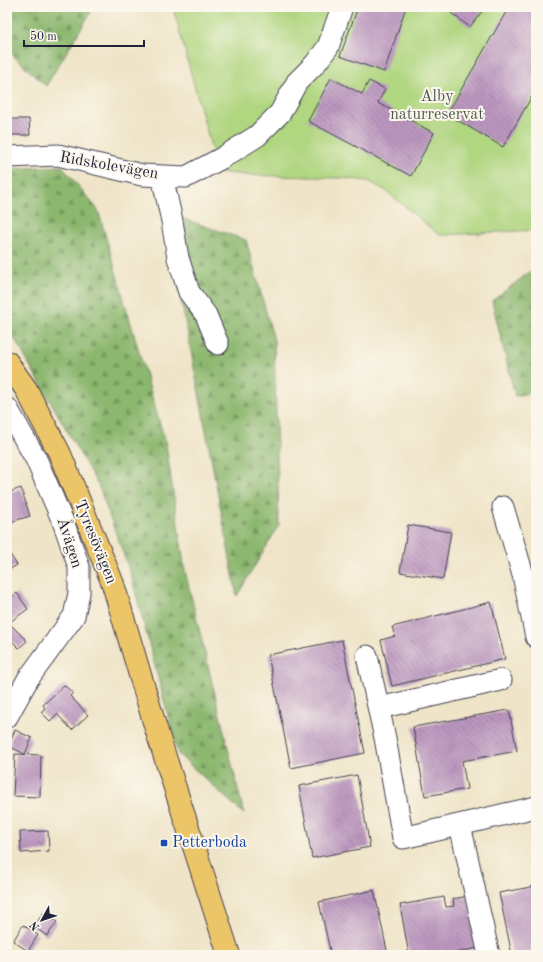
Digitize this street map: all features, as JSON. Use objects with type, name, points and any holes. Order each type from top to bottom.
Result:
[{"type":"main road","name":"Tyresövägen","points":[[7,362],[26,389],[60,454],[113,584],[157,732],[230,955]]},
{"type":"main road","name":"Tyresövägen","points":[[157,732],[168,798],[215,955]]},
{"type":"street","name":"Ridskolevägen","points":[[7,157],[59,147],[142,175],[186,177],[222,158],[257,136],[280,113],[297,82],[315,64],[328,47],[342,7]]},
{"type":"street","points":[[162,176],[178,258],[189,292],[206,315],[218,344]]},
{"type":"street","name":"Åvägen","points":[[7,408],[36,459],[64,524],[78,567],[79,593],[74,616],[28,679],[7,717]]},
{"type":"street","points":[[503,507],[523,575],[536,637]]},
{"type":"street","points":[[367,656],[385,738],[403,838],[536,807]]},
{"type":"street","points":[[379,708],[501,680]]},
{"type":"street","points":[[460,825],[489,955]]},
{"type":"green space","points":[[7,7],[94,7],[46,86],[7,50]]},
{"type":"green space","name":"Alby naturreservat","points":[[173,7],[536,7],[536,230],[442,235],[438,234],[385,190],[368,181],[342,178],[246,175],[218,172]]},
{"type":"green space","points":[[62,166],[98,210],[166,445],[185,571],[244,814],[178,754],[131,575],[99,487],[12,334],[7,329],[7,169]]},
{"type":"green space","points":[[163,212],[246,240],[274,340],[279,525],[237,596],[188,335]]},
{"type":"green space","points":[[536,267],[536,391],[515,396],[492,301]]},
{"type":"building","points":[[358,7],[406,7],[384,72],[340,56]]},
{"type":"building","points":[[455,7],[477,7],[482,11],[470,27],[451,13]]},
{"type":"building","points":[[509,7],[536,7],[536,89],[503,147],[447,114]]},
{"type":"building","points":[[331,78],[362,94],[369,81],[385,89],[378,103],[434,133],[411,176],[308,121]]},
{"type":"building","points":[[7,119],[29,119],[30,135],[7,135]]},
{"type":"building","points":[[21,488],[30,516],[7,523],[7,493]]},
{"type":"building","points":[[408,525],[451,532],[443,579],[400,572]]},
{"type":"building","points":[[7,550],[17,565],[7,571]]},
{"type":"building","points":[[17,593],[28,609],[7,624],[7,600]]},
{"type":"building","points":[[491,602],[505,659],[392,686],[381,640],[395,636],[392,627]]},
{"type":"building","points":[[12,626],[27,641],[19,648],[7,636],[7,630]]},
{"type":"building","points":[[342,640],[365,753],[291,768],[268,655]]},
{"type":"building","points":[[64,685],[73,693],[70,696],[88,715],[72,730],[57,714],[50,721],[41,712],[45,708],[43,705]]},
{"type":"building","points":[[509,710],[517,751],[462,761],[467,789],[425,796],[413,727]]},
{"type":"building","points":[[15,730],[32,738],[25,754],[8,746]]},
{"type":"building","points":[[15,754],[41,755],[40,797],[13,796]]},
{"type":"building","points":[[357,775],[370,847],[312,858],[299,786]]},
{"type":"building","points":[[48,831],[49,851],[21,853],[20,832]]},
{"type":"building","points":[[536,886],[536,955],[512,955],[499,893]]},
{"type":"building","points":[[374,890],[388,955],[331,955],[319,902]]},
{"type":"building","points":[[468,896],[478,948],[455,953],[455,955],[409,955],[400,905],[444,897],[446,907],[454,906],[453,899]]},
{"type":"building","points":[[43,913],[57,922],[47,936],[34,927]]},
{"type":"building","points":[[23,925],[38,935],[28,951],[13,941]]},
{"type":"place","name":"Petterboda","points":[[164,843]]}]
